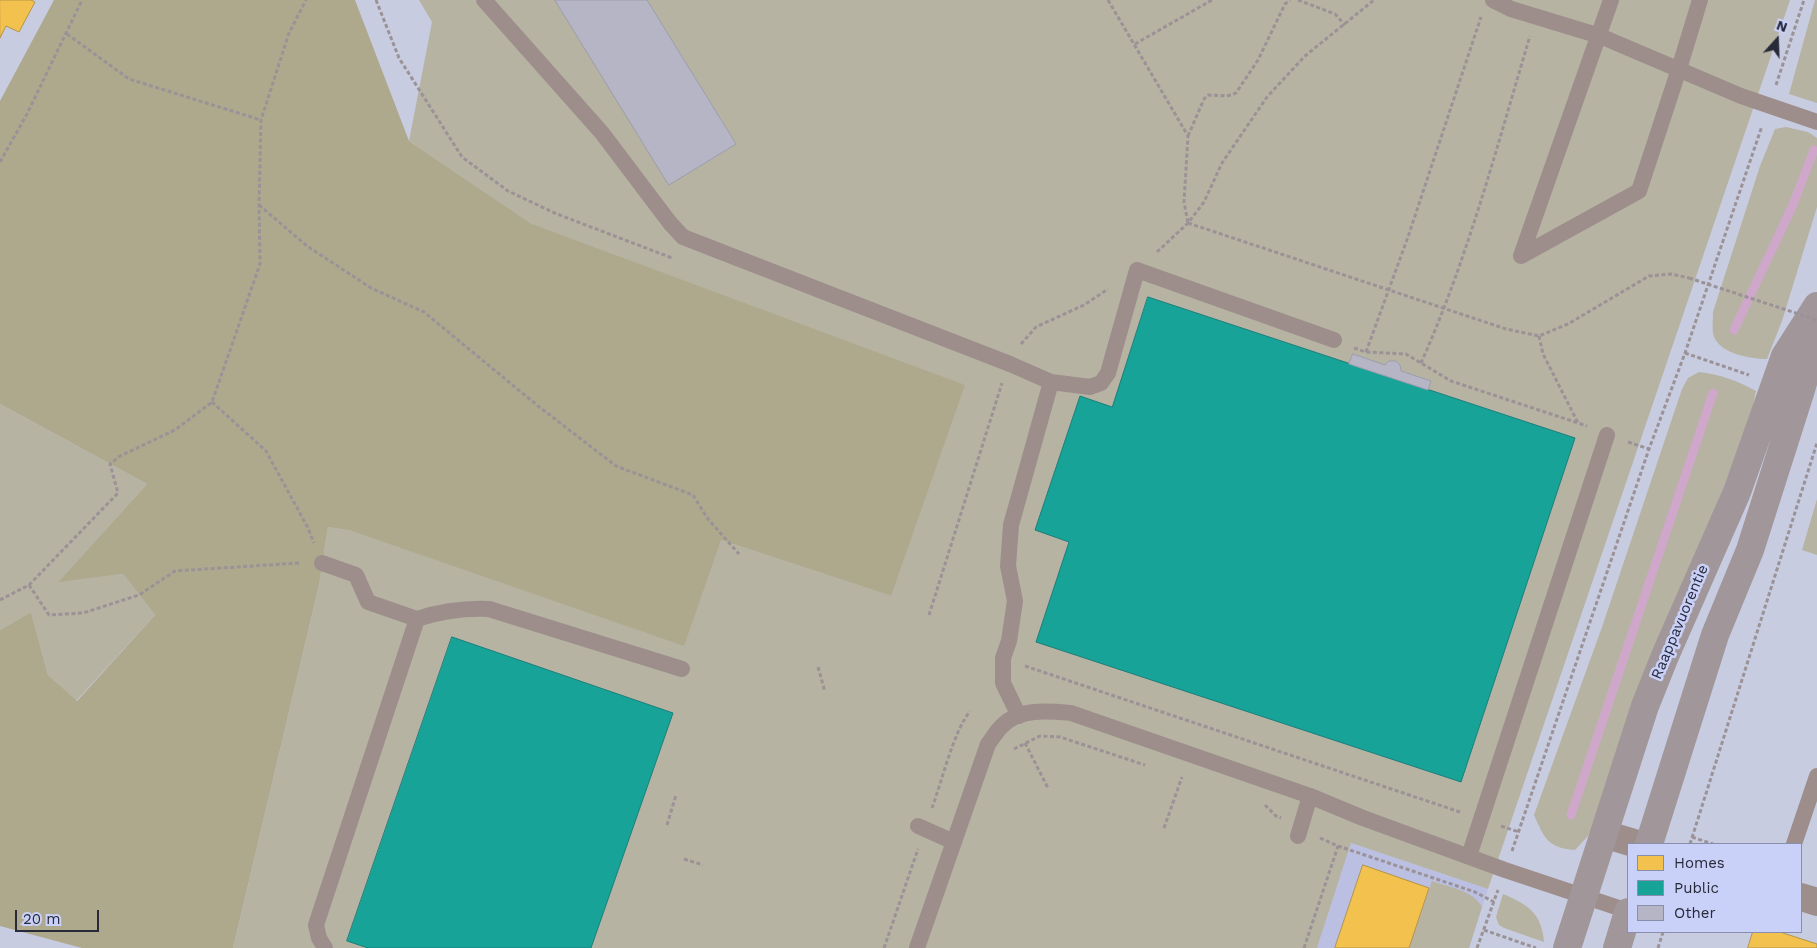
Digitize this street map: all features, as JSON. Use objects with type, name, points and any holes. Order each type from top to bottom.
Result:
[{"type":"main road","name":"Raappavuorentie","points":[[1567,948],[1645,706],[1664,656],[1737,492],[1785,356],[1817,305]]},
{"type":"main road","name":"Raappavuorentie","points":[[1649,843],[1715,635],[1750,550],[1800,393],[1809,362],[1817,305]]},
{"type":"main road","points":[[1617,948],[1627,915]]},
{"type":"street","points":[[1604,834],[1634,843]]},
{"type":"street","points":[[1802,897],[1817,902]]},
{"type":"lane","points":[[484,0],[602,133],[683,238],[1010,364],[1051,382],[1090,387],[1101,383],[1108,373],[1137,270],[1334,340]]},
{"type":"lane","points":[[1611,0],[1600,36],[1521,256],[1639,191],[1700,0]]},
{"type":"lane","points":[[1488,5],[1511,9],[1600,36],[1741,96],[1817,122]]},
{"type":"lane","points":[[1018,716],[1003,683],[1003,658],[1009,641],[1016,601],[1008,566],[1011,525],[1051,382]]},
{"type":"lane","points":[[1469,856],[1608,434]]},
{"type":"lane","points":[[322,563],[356,575],[368,602],[417,619],[438,612],[460,608],[489,609],[682,670]]},
{"type":"lane","points":[[325,948],[319,938],[316,926],[417,619]]},
{"type":"lane","points":[[918,948],[988,744],[1004,724],[1018,716],[1043,710],[1071,713],[1310,796],[1505,870],[1627,912]]},
{"type":"lane","points":[[1794,843],[1817,776]]},
{"type":"lane","points":[[1299,832],[1310,796]]},
{"type":"lane","points":[[918,826],[954,842]]},
{"type":"path","points":[[0,162],[27,114],[82,0]]},
{"type":"path","points":[[0,600],[29,585],[118,493],[110,464],[120,456],[175,430],[212,402],[260,264],[261,120],[289,33],[306,0]]},
{"type":"path","points":[[1108,0],[1188,136]]},
{"type":"path","points":[[1135,44],[1212,0]]},
{"type":"path","points":[[1188,224],[1184,202],[1188,136],[1204,99],[1208,95],[1227,96],[1236,93],[1258,60],[1285,4],[1290,0]]},
{"type":"path","points":[[1298,0],[1335,14],[1345,25]]},
{"type":"path","points":[[929,615],[1002,385],[1019,347],[1036,327],[1084,305],[1137,270],[1188,224],[1204,202],[1232,148],[1267,97],[1305,56],[1374,0]]},
{"type":"path","points":[[1477,948],[1519,832],[1649,450],[1685,353],[1804,0]]},
{"type":"path","points":[[1366,352],[1488,5]]},
{"type":"path","points":[[1420,362],[1444,309],[1462,259],[1536,16]]},
{"type":"path","points":[[67,34],[129,79],[261,120]]},
{"type":"path","points":[[259,205],[307,246],[363,283],[424,312],[538,406],[616,466],[693,495],[708,519],[739,554]]},
{"type":"path","points":[[1188,224],[1506,329],[1538,336],[1568,324],[1649,276],[1671,274],[1689,278],[1817,320]]},
{"type":"path","points":[[1538,336],[1543,354],[1578,423]]},
{"type":"path","points":[[1334,340],[1366,352],[1406,354],[1451,380],[1578,423],[1649,450]]},
{"type":"path","points":[[29,585],[49,615],[83,612],[139,595],[175,571],[268,564],[322,563],[308,528],[266,451],[212,402]]},
{"type":"path","points":[[1690,843],[1817,444]]},
{"type":"path","points":[[1022,665],[1519,832]]},
{"type":"path","points":[[818,667],[825,692]]},
{"type":"path","points":[[1010,754],[1015,748],[1040,736],[1060,737],[1154,768]]},
{"type":"path","points":[[1025,743],[1048,788]]},
{"type":"path","points":[[1172,774],[1191,780]]},
{"type":"path","points":[[1164,828],[1182,778]]},
{"type":"path","points":[[667,825],[676,795]]},
{"type":"path","points":[[1264,804],[1276,816],[1299,832],[1475,892],[1494,902]]},
{"type":"path","points":[[1692,837],[1710,843]]},
{"type":"path","points":[[1304,948],[1338,846]]},
{"type":"path","points":[[684,859],[703,866]]},
{"type":"path","points":[[1484,930],[1536,948]]},
{"type":"path","points":[[1658,948],[1663,933]]},
{"type":"shaded area","points":[[54,0],[355,0],[409,141],[532,224],[965,385],[891,596],[721,540],[684,646],[352,531],[328,527],[319,585],[233,948],[82,948],[0,926],[0,630],[31,612],[48,675],[77,701],[155,615],[123,574],[58,582],[147,484],[0,404],[0,101]]},
{"type":"shaded area","points":[[419,0],[1790,0],[1488,889],[1351,843],[1317,948],[233,948],[319,585],[328,527],[352,531],[721,540],[891,596],[532,224],[409,141],[432,22]]},
{"type":"shaded area","points":[[1815,0],[1817,0],[1817,103],[1789,94]]},
{"type":"shaded area","points":[[1786,127],[1808,132],[1817,138],[1817,207],[1782,321],[1767,359],[1752,358],[1735,354],[1720,346],[1715,340],[1713,333],[1713,312],[1760,166],[1775,129]]},
{"type":"shaded area","points":[[1699,372],[1728,378],[1756,391],[1749,424],[1694,562],[1604,801],[1588,836],[1575,850],[1558,847],[1552,844],[1544,835],[1534,815],[1602,627],[1682,389],[1688,378]]},
{"type":"shaded area","points":[[0,404],[147,484],[59,581],[123,574],[155,615],[76,701],[48,675],[31,612],[0,630]]},
{"type":"shaded area","points":[[1817,499],[1817,555],[1802,550]]},
{"type":"shaded area","points":[[1351,843],[1488,889],[1469,948],[1317,948]]},
{"type":"shaded area","points":[[1432,881],[1467,893],[1478,901],[1482,907],[1469,948],[1409,948]]},
{"type":"shaded area","points":[[1503,894],[1532,911],[1540,924],[1544,942],[1499,925],[1496,917]]},
{"type":"building: Homes","points":[[0,0],[31,0],[35,2],[19,32],[6,26],[0,38]]},
{"type":"building: Homes","points":[[1363,865],[1429,888],[1409,948],[1335,948]]},
{"type":"building: Homes","points":[[1753,933],[1783,933],[1817,944],[1817,948],[1748,948]]},
{"type":"building: Public","points":[[1148,297],[1575,438],[1461,782],[1036,642],[1069,542],[1035,530],[1080,396],[1112,407]]},
{"type":"building: Public","points":[[452,637],[673,713],[591,948],[368,948],[347,941]]},
{"type":"building: Other","points":[[555,0],[647,0],[736,144],[669,185]]},
{"type":"building: Other","points":[[1353,354],[1385,365],[1389,361],[1396,361],[1400,365],[1401,371],[1431,381],[1428,390],[1349,364]]},
{"type":"waterway","points":[[1734,330],[1792,207],[1814,150]]},
{"type":"waterway","points":[[1571,815],[1713,393]]}]
